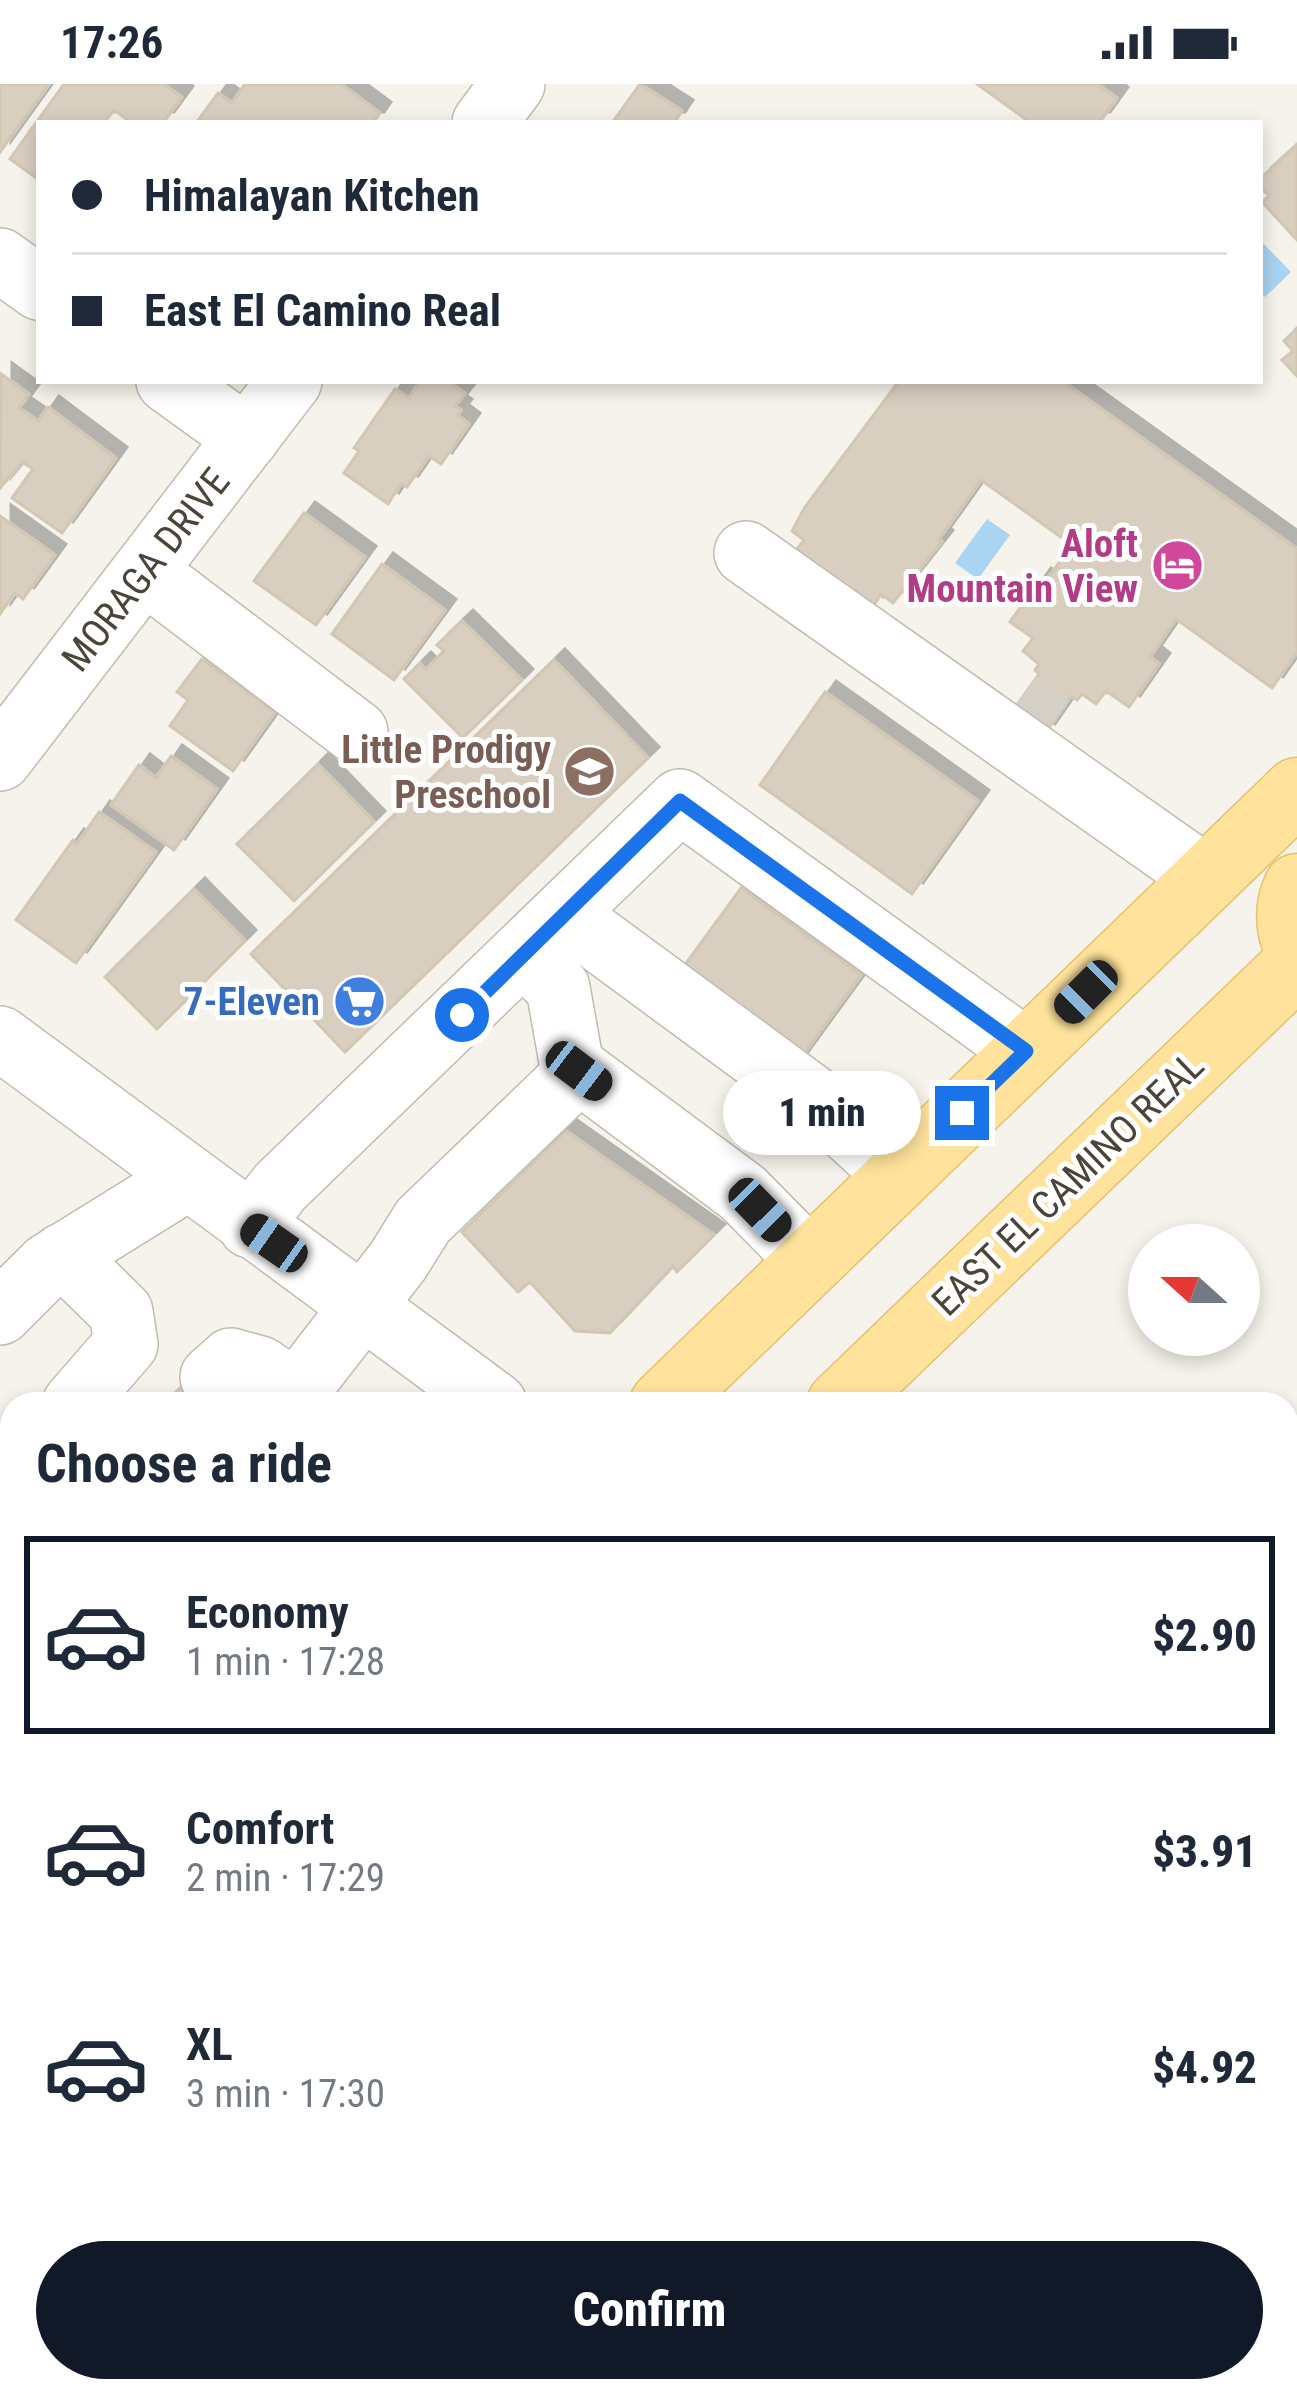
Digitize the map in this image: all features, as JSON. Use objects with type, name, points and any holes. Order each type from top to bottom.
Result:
[{"type":"main road","points":[[675,1392],[1297,791]]},
{"type":"main road","points":[[1297,887],[1291,913],[1291,934],[1297,946]]},
{"type":"main road","name":"EAST EL CAMINO REAL","points":[[852,1392],[1297,964]]},
{"type":"street","points":[[486,120],[513,84]]},
{"type":"street","points":[[0,260],[36,286]]},
{"type":"street","points":[[171,384],[247,438]]},
{"type":"street","name":"MORAGA DRIVE","points":[[0,759],[288,384]]},
{"type":"street","points":[[746,553],[1023,727],[1205,878]]},
{"type":"street","points":[[145,572],[356,732]]},
{"type":"street","points":[[250,1226],[280,1186],[680,801],[1026,1051]]},
{"type":"street","points":[[545,935],[574,1078]]},
{"type":"street","points":[[545,935],[811,1096],[897,1174]]},
{"type":"street","points":[[0,1038],[479,1392]]},
{"type":"street","points":[[296,1392],[423,1221],[579,1071],[743,1193],[809,1260]]},
{"type":"street","points":[[0,1313],[63,1255],[187,1179]]},
{"type":"street","points":[[63,1255],[121,1312],[126,1344],[84,1392]]},
{"type":"street","points":[[212,1377],[231,1360],[244,1361],[283,1392]]},
{"type":"water","points":[[1263,243],[1291,272],[1263,295]]},
{"type":"water","points":[[987,519],[1010,535],[978,579],[955,563]]},
{"type":"building","points":[[0,84],[49,84],[0,152]]},
{"type":"building","points":[[64,84],[163,84],[182,97],[165,120],[128,120],[114,110],[106,120],[38,120]]},
{"type":"building","points":[[245,84],[341,84],[380,113],[375,120],[198,120],[218,93],[232,103]]},
{"type":"building","points":[[640,84],[682,111],[676,120],[614,120]]},
{"type":"building","points":[[977,84],[1097,84],[1117,98],[1101,120],[1027,120]]},
{"type":"building","points":[[36,123],[36,178],[10,159]]},
{"type":"building","points":[[1297,145],[1297,240],[1263,203],[1269,196],[1263,190],[1263,176]]},
{"type":"building","points":[[1297,328],[1297,376],[1282,360],[1293,351],[1284,341]]},
{"type":"building","points":[[1,374],[29,394],[19,408],[38,421],[48,407],[116,458],[62,533],[12,498],[33,469],[22,462],[0,488]]},
{"type":"building","points":[[418,384],[452,384],[465,393],[455,406],[461,410],[457,415],[469,424],[441,464],[429,456],[388,504],[344,473],[359,451],[354,448],[395,389],[409,398]]},
{"type":"building","name":"Aloft Mountain View","points":[[897,384],[1066,384],[1297,549],[1297,652],[1272,688],[1176,619],[1150,657],[1159,664],[1129,707],[1106,691],[1096,704],[1082,694],[1077,700],[1071,696],[1044,735],[1012,712],[1039,674],[1035,670],[1039,664],[1023,651],[1033,638],[1010,622],[1040,579],[1045,582],[1072,545],[981,480],[939,539],[942,541],[893,603],[881,594],[872,608],[795,552],[804,540],[792,531]]},
{"type":"building","points":[[304,513],[365,557],[316,625],[254,581]]},
{"type":"building","points":[[0,516],[55,555],[23,599],[15,593],[0,614]]},
{"type":"building","points":[[382,564],[445,610],[394,680],[332,634]]},
{"type":"building","points":[[462,621],[522,680],[463,738],[404,679],[420,663],[426,669],[444,651],[437,645]]},
{"type":"building","points":[[202,659],[275,712],[233,771],[170,726],[188,700],[177,692]]},
{"type":"building","points":[[554,660],[648,758],[345,1052],[251,954]]},
{"type":"building","points":[[825,692],[978,801],[912,894],[760,785]]},
{"type":"building","points":[[171,756],[217,789],[174,850],[111,805],[139,765],[156,778]]},
{"type":"building","points":[[318,764],[374,822],[294,901],[237,844]]},
{"type":"building","points":[[99,812],[156,852],[76,963],[16,920]]},
{"type":"building","points":[[741,888],[861,975],[797,1063],[676,977]]},
{"type":"building","points":[[194,889],[245,941],[157,1029],[105,977]]},
{"type":"building","points":[[566,1131],[714,1235],[677,1272],[673,1266],[610,1333],[575,1331],[530,1282],[518,1292],[462,1232]]},
{"type":"building","points":[[202,1367],[225,1392],[176,1392]]},
{"type":"tunnel","points":[[1018,703],[1050,726]]},
{"type":"place","name":"Aloft Mountain View","points":[[1177,566]]},
{"type":"place","name":"Little Prodigy Preschool","points":[[590,772]]},
{"type":"place","name":"7-Eleven","points":[[359,1002]]},
{"type":"route","points":[[462,1015],[680,801],[1026,1051],[962,1113]]}]
